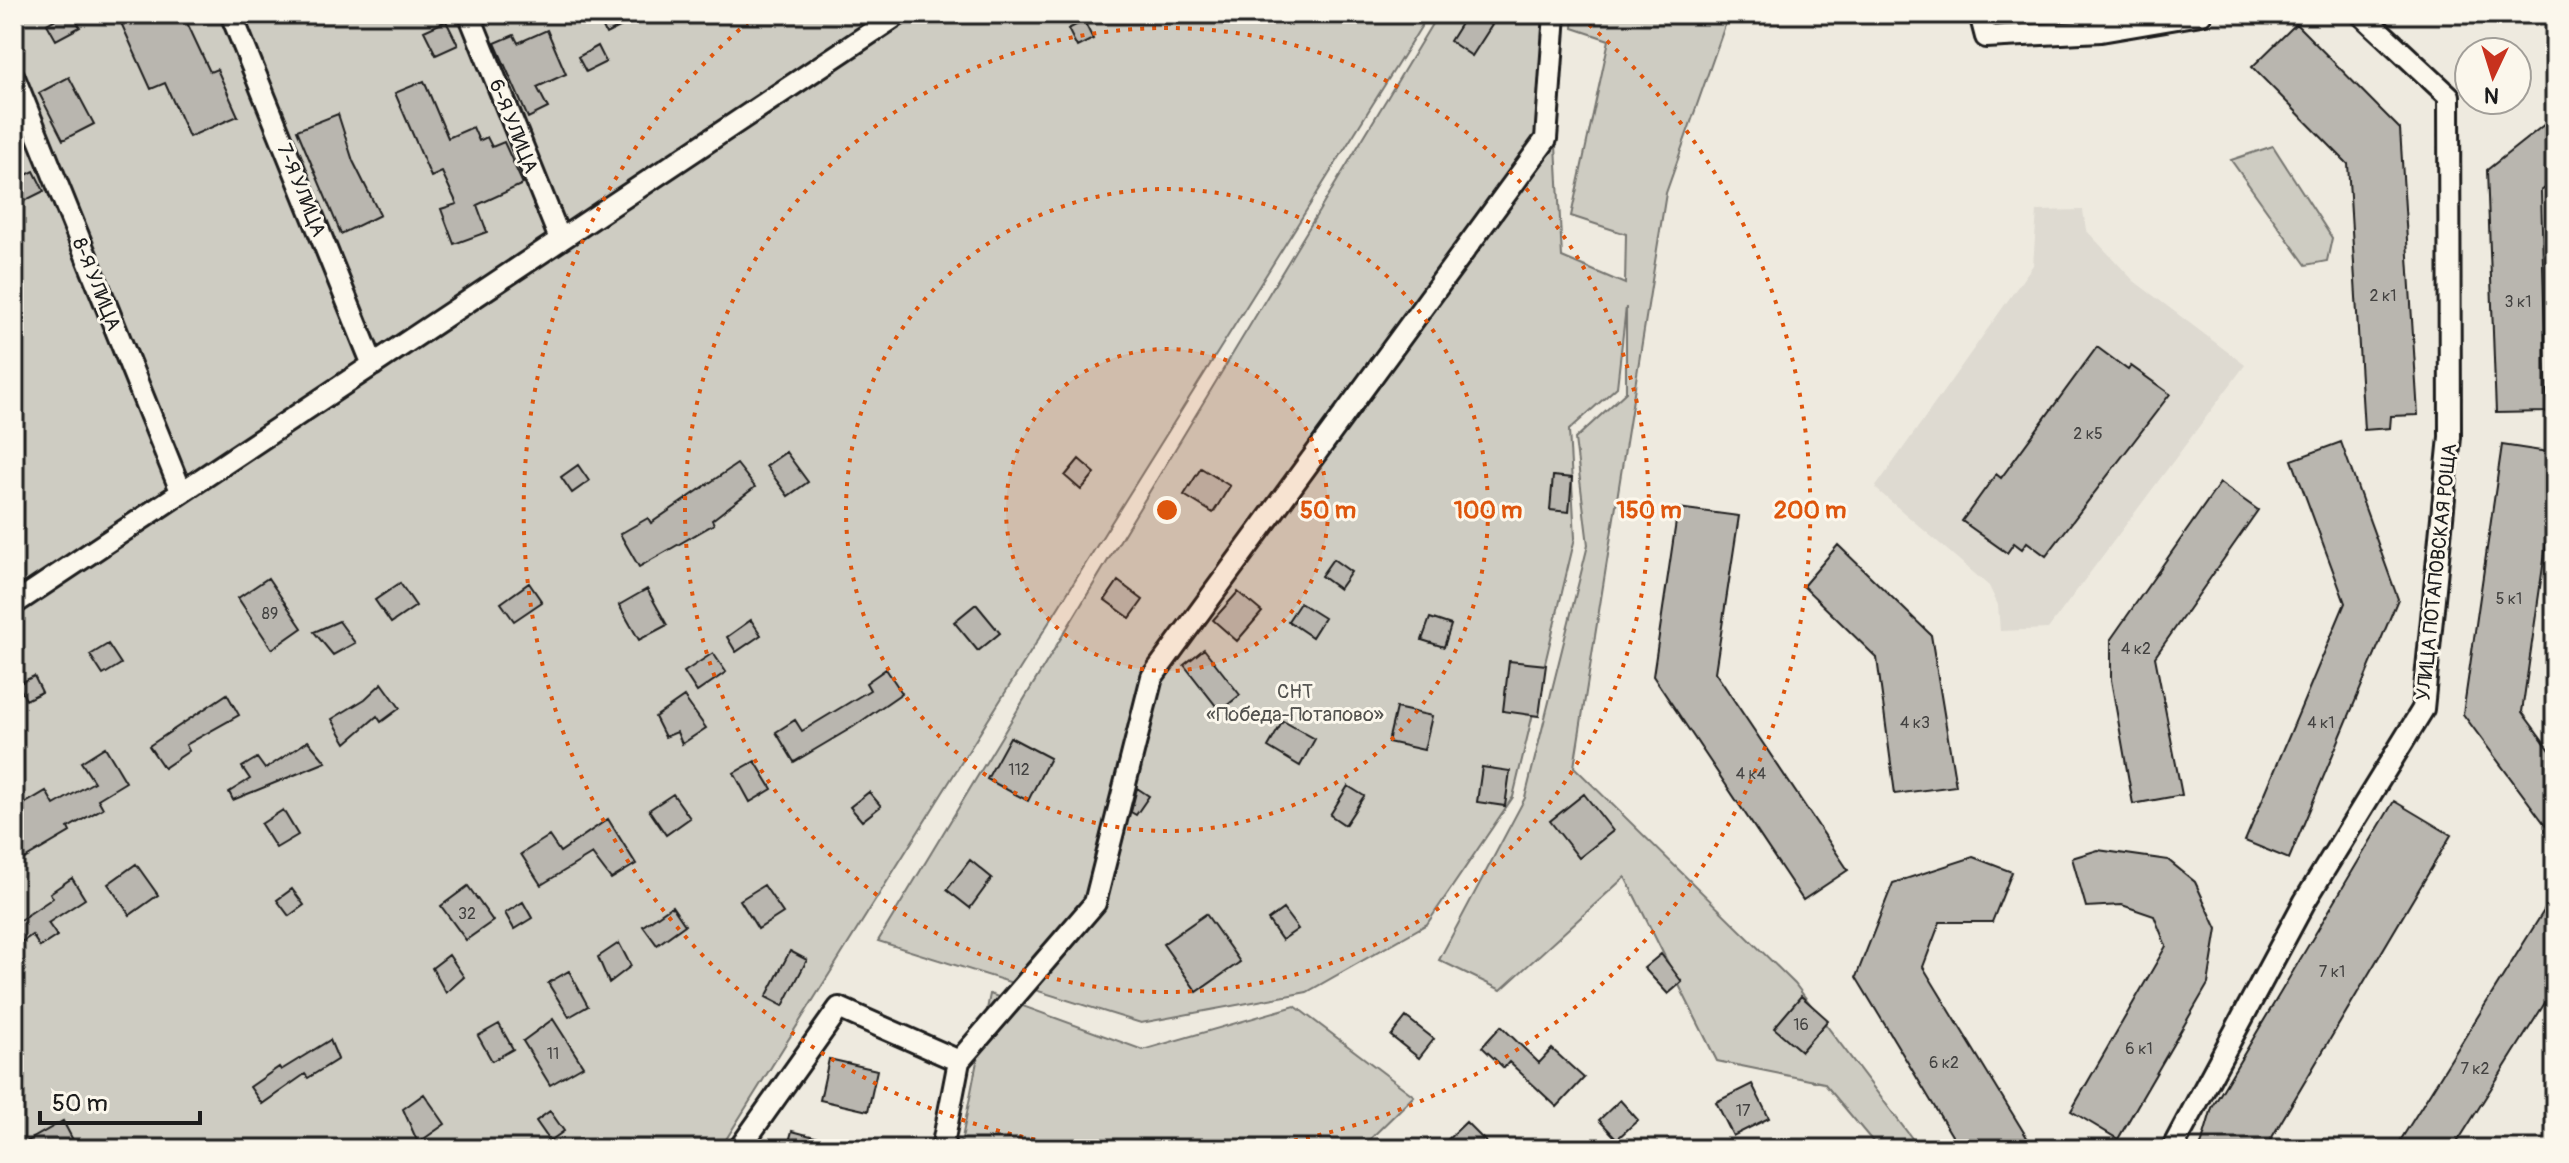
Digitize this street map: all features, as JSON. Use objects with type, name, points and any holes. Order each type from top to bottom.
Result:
[{"type":"street","name":"7-Я УЛИЦА","points":[[231,14],[373,365]]},
{"type":"street","name":"6-Я УЛИЦА","points":[[469,14],[560,239]]},
{"type":"street","points":[[14,604],[899,14]]},
{"type":"street","points":[[942,1149],[959,1061],[1095,903],[1152,677],[1546,139],[1555,14]]},
{"type":"street","points":[[1980,14],[1986,37],[2101,31],[2201,14]]},
{"type":"street","name":"УЛИЦА ПОТАПОВСКАЯ РОЩА","points":[[2172,1149],[2305,901],[2423,709],[2450,437],[2449,96],[2361,14]]},
{"type":"street","name":"8-Я УЛИЦА","points":[[14,77],[181,491]]},
{"type":"street","points":[[739,1149],[839,1008],[959,1061]]},
{"type":"shaded area","points":[[2083,210],[2086,230],[2134,281],[2245,365],[2048,629],[2000,631],[1998,605],[1989,586],[1875,488],[2033,265],[2037,211]]},
{"type":"green space","points":[[14,14],[1429,14],[720,1149],[14,1149]]},
{"type":"green space","name":"СНТ «Победа-Потапово»","points":[[1438,14],[1549,14],[1562,257],[1625,284],[1626,234],[1571,216],[1609,40],[1573,28],[1574,14],[1729,14],[1666,193],[1574,767],[1795,984],[1920,1149],[1879,1149],[1824,1083],[1717,1061],[1625,877],[1501,990],[1439,960],[1525,798],[1588,545],[1575,439],[1626,392],[1626,307],[1617,387],[1569,430],[1575,538],[1513,797],[1427,924],[1307,992],[1141,1023],[878,941]]},
{"type":"green space","points":[[2273,146],[2332,238],[2327,261],[2306,265],[2231,160]]},
{"type":"green space","points":[[990,994],[1143,1050],[1295,1006],[1414,1096],[1360,1149],[960,1149]]},
{"type":"building","points":[[65,14],[73,14],[80,27],[56,40],[47,24]]},
{"type":"building","points":[[117,14],[183,14],[210,72],[217,69],[238,116],[189,137],[165,83],[151,89]]},
{"type":"building","points":[[596,14],[646,14],[606,34]]},
{"type":"building","points":[[1467,14],[1475,14],[1492,25],[1472,56],[1450,41]]},
{"type":"building","points":[[446,21],[458,45],[436,55],[424,31]]},
{"type":"building","points":[[1084,21],[1093,39],[1077,47],[1068,29]]},
{"type":"building","points":[[2296,24],[2400,129],[2418,415],[2391,416],[2390,428],[2364,430],[2348,164],[2252,67]]},
{"type":"building","points":[[547,30],[566,74],[537,87],[548,108],[528,118],[495,43],[514,35],[518,43]]},
{"type":"building","points":[[598,46],[606,62],[586,72],[578,57]]},
{"type":"building","points":[[69,77],[94,124],[63,140],[39,93]]},
{"type":"building","points":[[424,81],[448,138],[473,127],[479,141],[487,137],[492,147],[504,142],[523,184],[477,205],[487,232],[454,244],[441,209],[457,204],[442,172],[431,177],[395,93]]},
{"type":"building","points":[[338,114],[353,161],[380,215],[341,234],[297,130]]},
{"type":"building","points":[[2555,116],[2555,181],[2541,191],[2547,412],[2496,413],[2487,170]]},
{"type":"building","points":[[34,171],[44,191],[14,206],[14,181]]},
{"type":"building","points":[[2097,347],[2128,370],[2131,366],[2170,394],[2046,556],[2027,542],[2022,549],[2014,543],[2007,553],[1962,521],[1996,474],[2001,478]]},
{"type":"building","points":[[2341,442],[2398,599],[2289,859],[2245,841],[2345,603],[2292,460]]},
{"type":"building","points":[[2502,445],[2555,453],[2555,483],[2522,712],[2555,757],[2555,838],[2463,714]]},
{"type":"building","points":[[786,452],[808,482],[788,496],[766,466]]},
{"type":"building","points":[[1079,459],[1095,473],[1081,490],[1065,476]]},
{"type":"building","points":[[737,464],[755,487],[712,520],[714,524],[639,567],[620,534],[648,518],[651,523]]},
{"type":"building","points":[[578,465],[589,481],[572,493],[561,477]]},
{"type":"building","points":[[1201,468],[1230,486],[1213,513],[1184,495]]},
{"type":"building","points":[[1553,476],[1572,478],[1569,512],[1550,510]]},
{"type":"building","points":[[2220,483],[2258,510],[2155,657],[2182,795],[2133,804],[2111,680],[2111,639]]},
{"type":"building","points":[[1678,508],[1739,516],[1715,672],[1848,870],[1803,900],[1653,676]]},
{"type":"building","points":[[1838,545],[1931,635],[1956,786],[1895,794],[1877,658],[1803,586]]},
{"type":"building","points":[[1333,559],[1351,572],[1339,589],[1321,576]]},
{"type":"building","points":[[268,578],[302,628],[272,649],[238,598]]},
{"type":"building","points":[[1118,581],[1143,600],[1130,618],[1105,600]]},
{"type":"building","points":[[400,583],[416,606],[391,623],[375,600]]},
{"type":"building","points":[[529,583],[542,602],[514,621],[501,603]]},
{"type":"building","points":[[647,589],[667,625],[639,640],[619,605]]},
{"type":"building","points":[[1238,592],[1262,612],[1237,641],[1213,620]]},
{"type":"building","points":[[1300,603],[1324,618],[1312,637],[1288,621]]},
{"type":"building","points":[[976,604],[1000,633],[978,651],[954,622]]},
{"type":"building","points":[[1430,618],[1451,625],[1444,647],[1422,640]]},
{"type":"building","points":[[751,620],[761,635],[736,652],[727,637]]},
{"type":"building","points":[[339,621],[355,643],[333,655],[314,632]]},
{"type":"building","points":[[108,644],[121,664],[103,675],[90,655]]},
{"type":"building","points":[[1204,649],[1240,695],[1220,711],[1184,665]]},
{"type":"building","points":[[713,653],[726,672],[697,692],[684,672]]},
{"type":"building","points":[[1509,661],[1546,665],[1539,716],[1503,711]]},
{"type":"building","points":[[886,669],[902,693],[794,762],[776,732],[795,720],[802,731],[870,690],[866,683]]},
{"type":"building","points":[[34,676],[42,692],[26,700],[18,684]]},
{"type":"building","points":[[382,683],[400,708],[381,722],[377,716],[346,743],[332,719],[365,699]]},
{"type":"building","points":[[227,694],[239,715],[186,745],[189,751],[164,768],[149,746]]},
{"type":"building","points":[[684,697],[706,728],[682,744],[677,732],[665,737],[655,717]]},
{"type":"building","points":[[1396,708],[1432,716],[1424,750],[1388,742]]},
{"type":"building","points":[[1283,721],[1315,739],[1300,766],[1268,747]]},
{"type":"building","points":[[1010,737],[1050,758],[1028,801],[987,779]]},
{"type":"building","points":[[308,741],[326,762],[233,800],[229,792],[250,779],[242,767],[257,758],[265,769]]},
{"type":"building","points":[[105,747],[126,782],[98,799],[103,808],[68,828],[70,832],[14,865],[14,810],[46,791],[54,805],[94,782],[81,762]]},
{"type":"building","points":[[755,761],[772,789],[750,802],[734,773]]},
{"type":"building","points":[[1482,767],[1510,771],[1505,806],[1477,802]]},
{"type":"building","points":[[1348,786],[1364,796],[1345,825],[1330,815]]},
{"type":"building","points":[[1137,788],[1149,796],[1136,815],[1131,812]]},
{"type":"building","points":[[869,792],[881,806],[862,821],[850,807]]},
{"type":"building","points":[[673,794],[690,818],[666,835],[649,810]]},
{"type":"building","points":[[1584,794],[1613,831],[1579,858],[1550,821]]},
{"type":"building","points":[[2394,801],[2451,835],[2265,1149],[2200,1149],[2212,1108]]},
{"type":"building","points":[[283,810],[298,835],[276,848],[261,824]]},
{"type":"building","points":[[608,819],[636,864],[611,879],[592,854],[541,885],[521,854],[549,836],[560,852]]},
{"type":"building","points":[[2098,850],[2168,860],[2195,882],[2217,929],[2208,984],[2118,1139],[2071,1111],[2166,946],[2154,916],[2122,905],[2086,907],[2072,858]]},
{"type":"building","points":[[1973,857],[2012,872],[1992,922],[1940,922],[1923,967],[2034,1149],[1960,1149],[1856,977],[1893,883]]},
{"type":"building","points":[[970,860],[992,878],[970,908],[947,890]]},
{"type":"building","points":[[136,864],[158,895],[130,915],[108,884]]},
{"type":"building","points":[[72,878],[85,899],[48,923],[57,936],[40,947],[32,935],[22,942],[14,924],[53,898],[50,893]]},
{"type":"building","points":[[764,885],[783,913],[758,929],[740,900]]},
{"type":"building","points":[[468,886],[493,921],[466,940],[441,906]]},
{"type":"building","points":[[292,889],[304,905],[289,916],[277,900]]},
{"type":"building","points":[[2555,893],[2555,987],[2453,1149],[2395,1149]]},
{"type":"building","points":[[523,902],[532,918],[514,929],[505,913]]},
{"type":"building","points":[[672,906],[685,925],[657,945],[643,926]]},
{"type":"building","points":[[1283,909],[1298,929],[1282,940],[1268,920]]},
{"type":"building","points":[[1206,914],[1240,962],[1197,992],[1163,944]]},
{"type":"building","points":[[619,943],[631,966],[609,983],[598,957]]},
{"type":"building","points":[[790,951],[807,960],[783,1006],[766,997]]},
{"type":"building","points":[[1661,954],[1682,982],[1668,994],[1644,968]]},
{"type":"building","points":[[449,955],[464,977],[446,993],[432,968]]},
{"type":"building","points":[[569,971],[588,1006],[569,1017],[548,983]]},
{"type":"building","points":[[1801,996],[1828,1020],[1801,1051],[1774,1028]]},
{"type":"building","points":[[1406,1017],[1434,1039],[1419,1058],[1391,1036]]},
{"type":"building","points":[[553,1019],[583,1066],[550,1085],[523,1041]]},
{"type":"building","points":[[499,1024],[513,1049],[492,1061],[478,1036]]},
{"type":"building","points":[[1501,1026],[1539,1063],[1552,1049],[1584,1078],[1557,1107],[1509,1062],[1504,1068],[1482,1047]]},
{"type":"building","points":[[330,1040],[338,1059],[308,1078],[305,1074],[262,1104],[250,1087],[279,1067],[281,1070]]},
{"type":"building","points":[[829,1059],[877,1070],[868,1111],[820,1100]]},
{"type":"building","points":[[1752,1084],[1769,1118],[1733,1136],[1716,1102]]},
{"type":"building","points":[[424,1094],[445,1124],[418,1143],[403,1109]]},
{"type":"building","points":[[1620,1100],[1638,1120],[1617,1139],[1599,1120]]},
{"type":"building","points":[[550,1111],[564,1131],[550,1141],[536,1121]]},
{"type":"building","points":[[63,1121],[74,1142],[61,1149],[14,1149]]},
{"type":"building","points":[[1466,1122],[1493,1149],[1438,1149]]},
{"type":"building","points":[[792,1131],[838,1143],[838,1149],[787,1149]]}]
